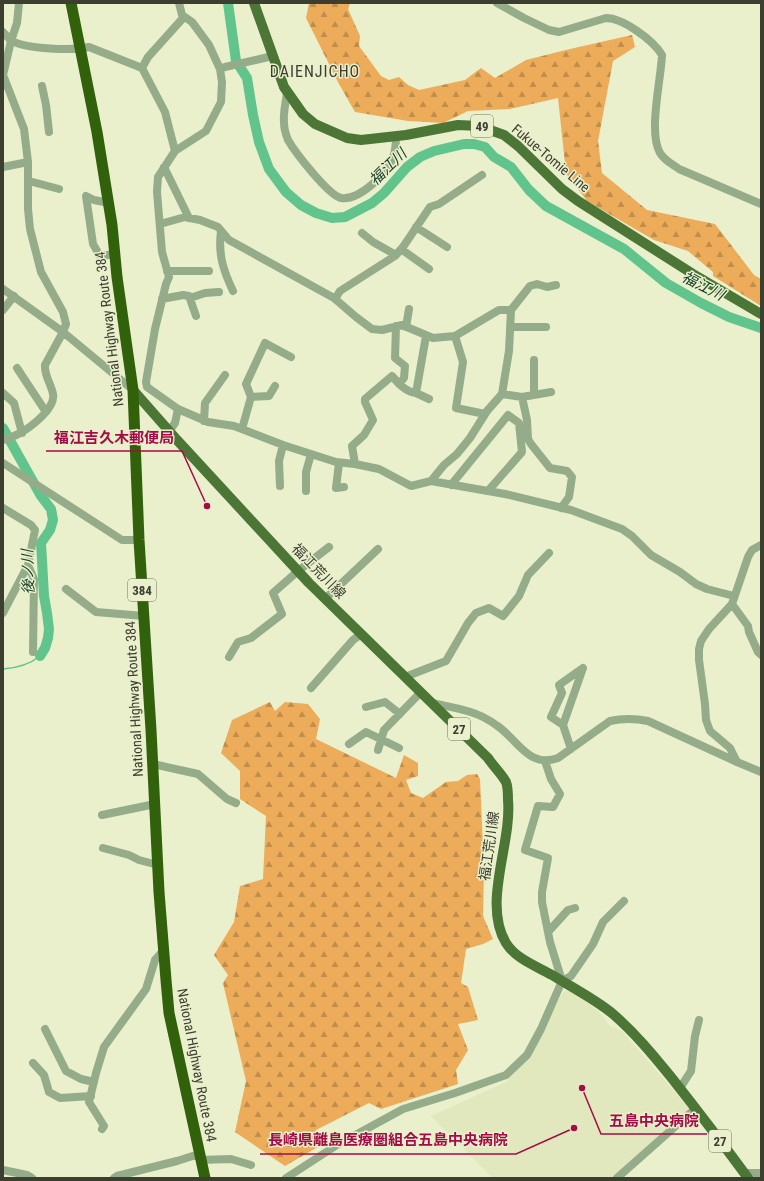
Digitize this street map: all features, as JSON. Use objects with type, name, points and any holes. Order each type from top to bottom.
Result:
[{"type":"highway","name":"National Highway Route 384","points":[[71,3],[97,132],[109,203],[133,390],[139,540],[153,764],[159,892],[169,1013],[191,1110],[204,1178]]},
{"type":"main road","name":"Fukue-Tomie Line","points":[[254,3],[281,80],[303,114],[315,124],[354,140],[396,136],[458,125],[479,126],[500,133],[518,146],[562,189],[578,201],[729,296],[761,314]]},
{"type":"main road","name":"福江荒川線","points":[[133,390],[298,570],[488,758],[507,783],[509,809],[507,832],[496,895],[496,913],[506,943],[515,954],[562,981],[612,1013],[641,1041],[696,1108],[746,1176]]},
{"type":"street","points":[[3,440],[22,433],[31,427],[49,408],[54,396],[45,370],[45,364],[66,324],[63,312],[41,272],[30,229],[28,209],[28,162],[24,128],[3,75],[17,23],[19,3]]},
{"type":"street","points":[[179,3],[184,17],[192,22],[209,45],[222,68],[221,102],[206,131],[175,151],[158,177],[157,192],[162,252],[169,277],[155,329],[146,382],[147,388],[178,409],[204,421],[234,426],[283,445],[339,462],[379,469],[411,486],[431,481],[505,494],[594,518],[622,529],[637,539],[651,555],[680,572],[696,584],[707,589],[734,596]]},
{"type":"street","points":[[497,3],[549,30],[559,32],[610,18],[618,20],[649,41],[662,55],[655,136],[660,153],[666,160],[679,169],[761,204]]},
{"type":"street","points":[[142,68],[148,57],[184,17]]},
{"type":"street","points":[[3,32],[11,41],[34,47],[80,49],[89,47],[142,68],[165,112],[175,151]]},
{"type":"street","points":[[222,68],[273,56]]},
{"type":"street","points":[[42,86],[49,132]]},
{"type":"street","points":[[288,92],[284,123],[287,138],[312,172],[335,196],[342,198],[360,193],[382,176],[393,158],[396,136]]},
{"type":"street","points":[[3,168],[28,162]]},
{"type":"street","points":[[164,167],[189,218]]},
{"type":"street","points":[[336,299],[340,291],[399,252],[430,207],[439,204],[482,175]]},
{"type":"street","points":[[29,181],[59,189]]},
{"type":"street","points":[[109,203],[94,200],[86,196],[93,244],[100,256],[115,254]]},
{"type":"street","points":[[160,224],[185,217],[200,220],[218,227],[228,240],[336,299],[372,329],[382,330],[402,325],[433,338],[455,336],[499,310],[511,310]]},
{"type":"street","points":[[416,227],[447,248]]},
{"type":"street","points":[[221,231],[219,244],[222,261],[226,276],[233,291]]},
{"type":"street","points":[[362,233],[373,242],[399,252],[429,269]]},
{"type":"street","points":[[167,271],[209,271]]},
{"type":"street","points":[[431,481],[457,454],[470,438],[485,414],[502,394],[511,327],[511,310],[530,286],[537,284],[546,287],[556,285]]},
{"type":"street","points":[[3,288],[63,332],[133,390]]},
{"type":"street","points":[[190,298],[219,292]]},
{"type":"street","points":[[162,299],[183,295],[189,296],[196,316]]},
{"type":"street","points":[[3,310],[14,296]]},
{"type":"street","points":[[406,327],[409,309]]},
{"type":"street","points":[[396,326],[395,358],[405,366],[404,378],[399,384]]},
{"type":"street","points":[[511,327],[546,327]]},
{"type":"street","points":[[416,393],[426,336]]},
{"type":"street","points":[[455,336],[463,362],[456,408],[485,414]]},
{"type":"street","points":[[242,430],[251,396],[246,384],[265,343],[291,357]]},
{"type":"street","points":[[534,360],[534,395]]},
{"type":"street","points":[[17,368],[46,412]]},
{"type":"street","points":[[204,421],[205,403],[225,375]]},
{"type":"street","points":[[355,464],[352,446],[364,435],[373,420],[365,400],[392,376],[399,384],[412,393],[416,393],[429,399]]},
{"type":"street","points":[[251,396],[269,396],[275,386]]},
{"type":"street","points":[[502,394],[522,397],[551,392]]},
{"type":"street","points":[[3,393],[14,404],[22,433]]},
{"type":"street","points":[[522,397],[527,420],[528,438],[531,444],[550,468],[567,471],[572,477],[569,497],[561,508]]},
{"type":"street","points":[[169,431],[175,423],[178,409]]},
{"type":"street","points":[[451,485],[508,415],[519,423],[522,452],[488,491]]},
{"type":"street","points":[[280,486],[279,461],[283,445]]},
{"type":"street","points":[[306,491],[306,472],[311,454]]},
{"type":"street","points":[[339,462],[336,488],[344,487]]},
{"type":"street","points":[[3,463],[122,540],[139,540]]},
{"type":"street","points":[[3,508],[31,525],[35,530],[28,565],[3,613]]},
{"type":"street","points":[[737,762],[730,748],[710,731],[706,720],[699,649],[701,641],[732,604],[748,557],[752,550],[761,545]]},
{"type":"street","points":[[229,657],[238,642],[251,638],[282,614],[273,593],[298,570],[329,547]]},
{"type":"street","points":[[326,599],[378,549]]},
{"type":"street","points":[[405,677],[446,661],[468,623],[476,613],[489,608],[503,616],[519,596],[528,575],[549,553]]},
{"type":"street","points":[[28,565],[34,579],[33,652]]},
{"type":"street","points":[[66,589],[96,612],[144,616]]},
{"type":"street","points":[[732,604],[748,626],[749,632],[758,652],[761,655]]},
{"type":"street","points":[[311,688],[353,640],[361,634]]},
{"type":"street","points":[[563,725],[551,717],[562,693],[559,685],[584,668],[563,725],[571,749]]},
{"type":"street","points":[[378,750],[384,730],[421,692]]},
{"type":"street","points":[[366,707],[385,702],[400,714]]},
{"type":"street","points":[[432,703],[452,707],[483,717],[500,727],[523,751],[536,759],[545,761],[558,758],[610,721],[624,718],[635,718],[648,721],[761,772]]},
{"type":"street","points":[[349,744],[366,732],[399,748]]},
{"type":"street","points":[[545,761],[551,779],[560,794],[553,807],[538,806],[525,850],[548,858],[542,892],[542,902],[548,932],[562,981]]},
{"type":"street","points":[[153,764],[198,774],[227,799],[236,803]]},
{"type":"street","points":[[102,815],[155,804]]},
{"type":"street","points":[[103,848],[129,854],[138,860],[158,864]]},
{"type":"street","points":[[286,1178],[294,1175],[337,1145],[403,1109],[506,1075],[527,1055],[541,1029],[562,981],[571,976],[593,944],[603,922],[624,901]]},
{"type":"street","points":[[548,932],[568,910],[575,908]]},
{"type":"street","points":[[102,1129],[104,1126],[89,1102],[104,1047],[146,989],[156,960],[164,951]]},
{"type":"street","points":[[680,1088],[691,1071],[695,1036],[699,1020]]},
{"type":"street","points":[[45,1029],[66,1071],[81,1079],[94,1082]]},
{"type":"street","points":[[33,1063],[44,1075],[49,1092],[60,1098],[91,1096]]},
{"type":"street","points":[[617,1178],[696,1108]]},
{"type":"street","points":[[114,1178],[177,1161],[200,1157],[231,1159],[251,1165]]},
{"type":"street","points":[[3,1170],[27,1175],[32,1178]]},
{"type":"street","points":[[746,1176],[761,1173]]},
{"type":"shaded area","points":[[565,991],[572,991],[598,1011],[611,1027],[622,1031],[689,1108],[612,1178],[493,1178],[431,1116],[506,1082],[527,1059]]},
{"type":"green space","points":[[309,3],[350,3],[348,9],[360,36],[359,46],[381,76],[389,80],[399,77],[408,85],[419,90],[465,80],[481,68],[495,78],[526,60],[632,35],[635,47],[613,61],[598,141],[602,173],[647,210],[715,224],[754,275],[761,279],[761,306],[713,276],[713,272],[688,251],[654,240],[587,201],[566,173],[558,98],[510,109],[468,111],[443,123],[408,121],[355,112],[339,84],[306,18]]},
{"type":"green space","points":[[270,702],[275,711],[285,702],[308,704],[320,719],[316,739],[396,778],[404,755],[418,763],[418,776],[406,780],[411,793],[423,798],[446,782],[458,781],[467,775],[477,774],[480,779],[484,869],[483,916],[493,939],[483,944],[466,949],[461,983],[468,987],[478,1020],[458,1024],[468,1050],[456,1070],[458,1084],[381,1109],[369,1103],[316,1130],[323,1144],[285,1166],[235,1132],[246,1081],[223,983],[228,975],[214,955],[234,922],[240,886],[263,879],[266,816],[240,799],[240,771],[221,753],[232,720]]},
{"type":"waterway","name":"福江川","points":[[228,3],[236,61],[247,78],[259,142],[269,169],[286,192],[301,205],[316,213],[332,218],[345,217],[372,203],[384,193],[407,167],[420,157],[434,151],[464,144],[474,144],[485,147],[494,157],[511,167],[529,190],[546,206],[624,249],[666,283],[729,317],[761,328]]},
{"type":"waterway","name":"後ノ川","points":[[3,428],[41,496],[51,509],[53,520],[50,530],[41,543],[44,596],[49,629],[45,648],[40,656]]},
{"type":"waterway","points":[[3,669],[23,666],[40,656]]},
{"type":"place","name":"福江吉久木郵便局","points":[[207,506]]},
{"type":"place","name":"五島中央病院","points":[[582,1088]]},
{"type":"place","name":"長崎県離島医療圏組合五島中央病院","points":[[574,1128]]},
{"type":"district","name":"DAIENJICHO","points":[[315,71]]}]
